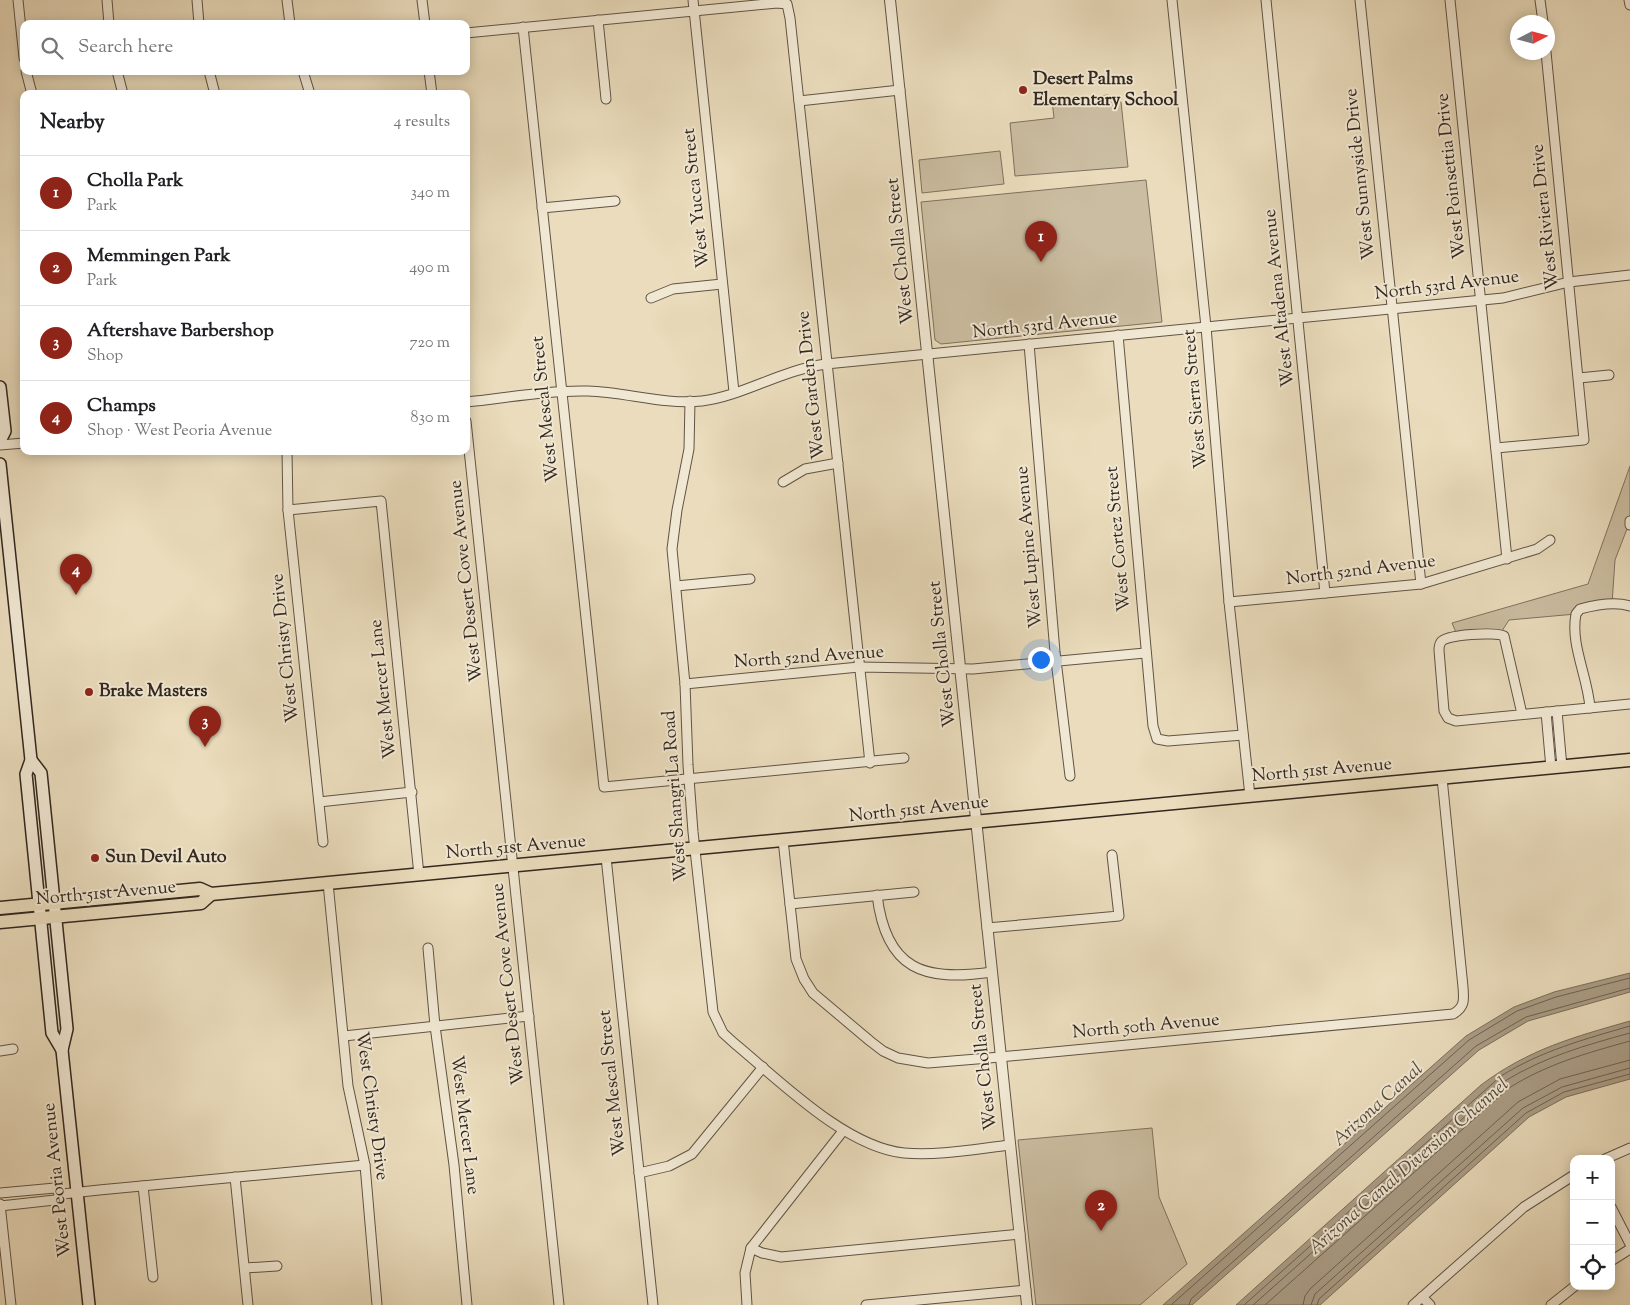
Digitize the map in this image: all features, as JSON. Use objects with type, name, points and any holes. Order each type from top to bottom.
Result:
[{"type":"main road","points":[[0,388],[5,431],[0,441]]},
{"type":"main road","name":"West Peoria Avenue","points":[[0,464],[31,760],[26,774],[38,904],[52,1033],[62,1050]]},
{"type":"main road","name":"West Peoria Avenue","points":[[31,760],[40,773],[54,903],[67,1030],[62,1050],[89,1305]]},
{"type":"main road","name":"North 51st Avenue","points":[[0,908],[200,888],[211,894],[1630,760]]},
{"type":"main road","name":"North 51st Avenue","points":[[0,922],[201,903],[211,894]]},
{"type":"street","points":[[18,0],[20,20]]},
{"type":"street","points":[[107,0],[109,20]]},
{"type":"street","points":[[197,0],[199,20]]},
{"type":"street","points":[[287,0],[290,20]]},
{"type":"street","points":[[422,0],[424,20]]},
{"type":"street","name":"West Yucca Street","points":[[693,0],[734,392]]},
{"type":"street","name":"West Cholla Street","points":[[890,0],[1027,1305]]},
{"type":"street","name":"West Sierra Street","points":[[1172,0],[1206,327],[1229,602],[1250,796]]},
{"type":"street","name":"West Altadena Avenue","points":[[1266,0],[1325,593]]},
{"type":"street","name":"West Sunnyside Drive","points":[[1360,0],[1421,584]]},
{"type":"street","name":"West Poinsettia Drive","points":[[1450,0],[1507,558]]},
{"type":"street","points":[[1540,0],[1542,15]]},
{"type":"street","points":[[1630,0],[1630,5]]},
{"type":"street","name":"West Garden Drive","points":[[694,11],[777,3],[787,4],[870,763]]},
{"type":"street","points":[[470,33],[694,11]]},
{"type":"street","points":[[598,20],[606,99]]},
{"type":"street","name":"West Mescal Street","points":[[523,27],[604,787],[689,779]]},
{"type":"street","name":"West Riviera Drive","points":[[1496,448],[1584,440],[1547,60]]},
{"type":"street","points":[[27,75],[31,90]]},
{"type":"street","points":[[119,75],[122,90]]},
{"type":"street","points":[[210,75],[214,90]]},
{"type":"street","points":[[304,75],[309,90]]},
{"type":"street","points":[[430,75],[432,90]]},
{"type":"street","points":[[798,101],[900,90]]},
{"type":"street","points":[[542,208],[615,201]]},
{"type":"street","name":"North 53rd Avenue","points":[[470,402],[561,391],[589,391],[660,401],[702,400],[734,392],[784,373],[826,364],[1503,298],[1569,282],[1630,275]]},
{"type":"street","points":[[651,298],[673,289],[722,284]]},
{"type":"street","name":"West Cortez Street","points":[[1118,335],[1152,726],[1157,739],[1168,741],[1243,735]]},
{"type":"street","name":"West Lupine Avenue","points":[[1029,344],[1056,662],[1070,776]]},
{"type":"street","points":[[1579,378],[1609,375]]},
{"type":"street","name":"West Shangri La Road","points":[[690,401],[689,449],[676,510],[672,549],[685,684],[694,848],[713,1012],[724,1032],[764,1067],[843,1131],[869,1144],[903,1153],[926,1153],[1010,1145]]},
{"type":"street","points":[[0,445],[20,443]]},
{"type":"street","name":"West Christy Drive","points":[[287,455],[288,510],[323,842]]},
{"type":"street","name":"West Desert Cove Avenue","points":[[470,455],[559,1305]]},
{"type":"street","points":[[783,482],[805,470],[838,463]]},
{"type":"street","name":"West Mercer Lane","points":[[288,510],[381,500],[419,875]]},
{"type":"street","name":"North 52nd Avenue","points":[[1229,602],[1421,584],[1537,549],[1550,540]]},
{"type":"street","points":[[676,586],[750,579]]},
{"type":"street","points":[[1590,708],[1588,688],[1578,654],[1576,618],[1580,609],[1614,604],[1630,606]]},
{"type":"street","points":[[1522,714],[1504,636],[1500,634],[1482,634],[1446,638],[1441,642],[1439,650],[1444,710],[1448,718],[1456,720],[1590,708],[1630,704]]},
{"type":"street","name":"North 52nd Avenue","points":[[685,684],[859,667],[960,670],[1145,653]]},
{"type":"street","points":[[1557,711],[1557,767]]},
{"type":"street","points":[[1546,712],[1557,767]]},
{"type":"street","points":[[689,779],[870,763],[904,758]]},
{"type":"street","name":"North 50th Avenue","points":[[790,904],[796,959],[804,979],[824,1004],[883,1051],[911,1061],[928,1063],[1001,1057],[1453,1014],[1461,1009],[1464,1003],[1442,778]]},
{"type":"street","points":[[318,802],[412,792]]},
{"type":"street","points":[[784,840],[790,904],[914,892]]},
{"type":"street","points":[[987,928],[1119,916],[1112,855]]},
{"type":"street","name":"West Mescal Street","points":[[606,857],[653,1305]]},
{"type":"street","name":"West Christy Drive","points":[[328,883],[348,1086],[365,1165],[378,1305]]},
{"type":"street","points":[[877,896],[884,932],[904,960],[915,968],[926,973],[942,976],[992,972]]},
{"type":"street","name":"West Mercer Lane","points":[[428,948],[435,1026],[454,1165],[467,1305]]},
{"type":"street","points":[[344,1036],[530,1016]]},
{"type":"street","points":[[0,1051],[13,1049]]},
{"type":"street","points":[[639,1173],[669,1166],[692,1154],[764,1067]]},
{"type":"street","points":[[747,1305],[745,1273],[747,1258],[758,1235],[843,1131]]},
{"type":"street","points":[[1614,1155],[1630,1148]]},
{"type":"street","points":[[11,1305],[0,1205],[55,1200],[63,1194],[77,1192],[365,1165]]},
{"type":"street","points":[[235,1177],[248,1305]]},
{"type":"street","points":[[1413,1305],[1524,1207],[1570,1178]]},
{"type":"street","points":[[143,1186],[153,1276]]},
{"type":"street","points":[[0,1194],[55,1188],[63,1194]]},
{"type":"street","points":[[1615,1215],[1630,1244]]},
{"type":"street","points":[[751,1248],[762,1253],[781,1257],[1020,1234]]},
{"type":"street","points":[[1615,1258],[1630,1249]]},
{"type":"street","points":[[245,1268],[278,1266]]},
{"type":"street","points":[[866,1305],[1026,1290]]},
{"type":"street","points":[[1552,1305],[1570,1290]]},
{"type":"street","points":[[1422,1297],[1430,1305]]},
{"type":"shaded area","points":[[1108,95],[1121,102],[1128,167],[1015,176],[1010,123],[1054,118],[1052,101]]},
{"type":"shaded area","points":[[1000,151],[1004,184],[922,193],[919,160]]},
{"type":"shaded area","points":[[1146,180],[1162,322],[941,344],[935,340],[921,202]]},
{"type":"shaded area","points":[[1630,466],[1630,521],[1615,560],[1612,604],[1576,614],[1509,620],[1500,634],[1458,637],[1452,623],[1588,584]]},
{"type":"shaded area","points":[[1152,1128],[1159,1197],[1187,1264],[1140,1305],[1036,1305],[1018,1140]]},
{"type":"water","points":[[1630,973],[1630,992],[1528,1021],[1479,1050],[1192,1305],[1163,1305],[1466,1036],[1514,1007],[1554,992]]},
{"type":"water","name":"Arizona Canal Diversion Channel","points":[[1630,1021],[1630,1079],[1566,1097],[1529,1117],[1320,1305],[1236,1305],[1481,1085],[1534,1053],[1571,1039]]},
{"type":"place","name":"Desert Palms Elementary School","points":[[1023,90]]},
{"type":"place","name":"Cholla Park","points":[[1041,262]]},
{"type":"place","name":"Champs","points":[[76,595]]},
{"type":"place","name":"Brake Masters","points":[[89,692]]},
{"type":"place","name":"Aftershave Barbershop","points":[[205,747]]},
{"type":"place","name":"Sun Devil Auto","points":[[95,858]]},
{"type":"place","name":"Memmingen Park","points":[[1101,1231]]},
{"type":"water label","name":"Arizona Canal","points":[[1378,1105]]}]
